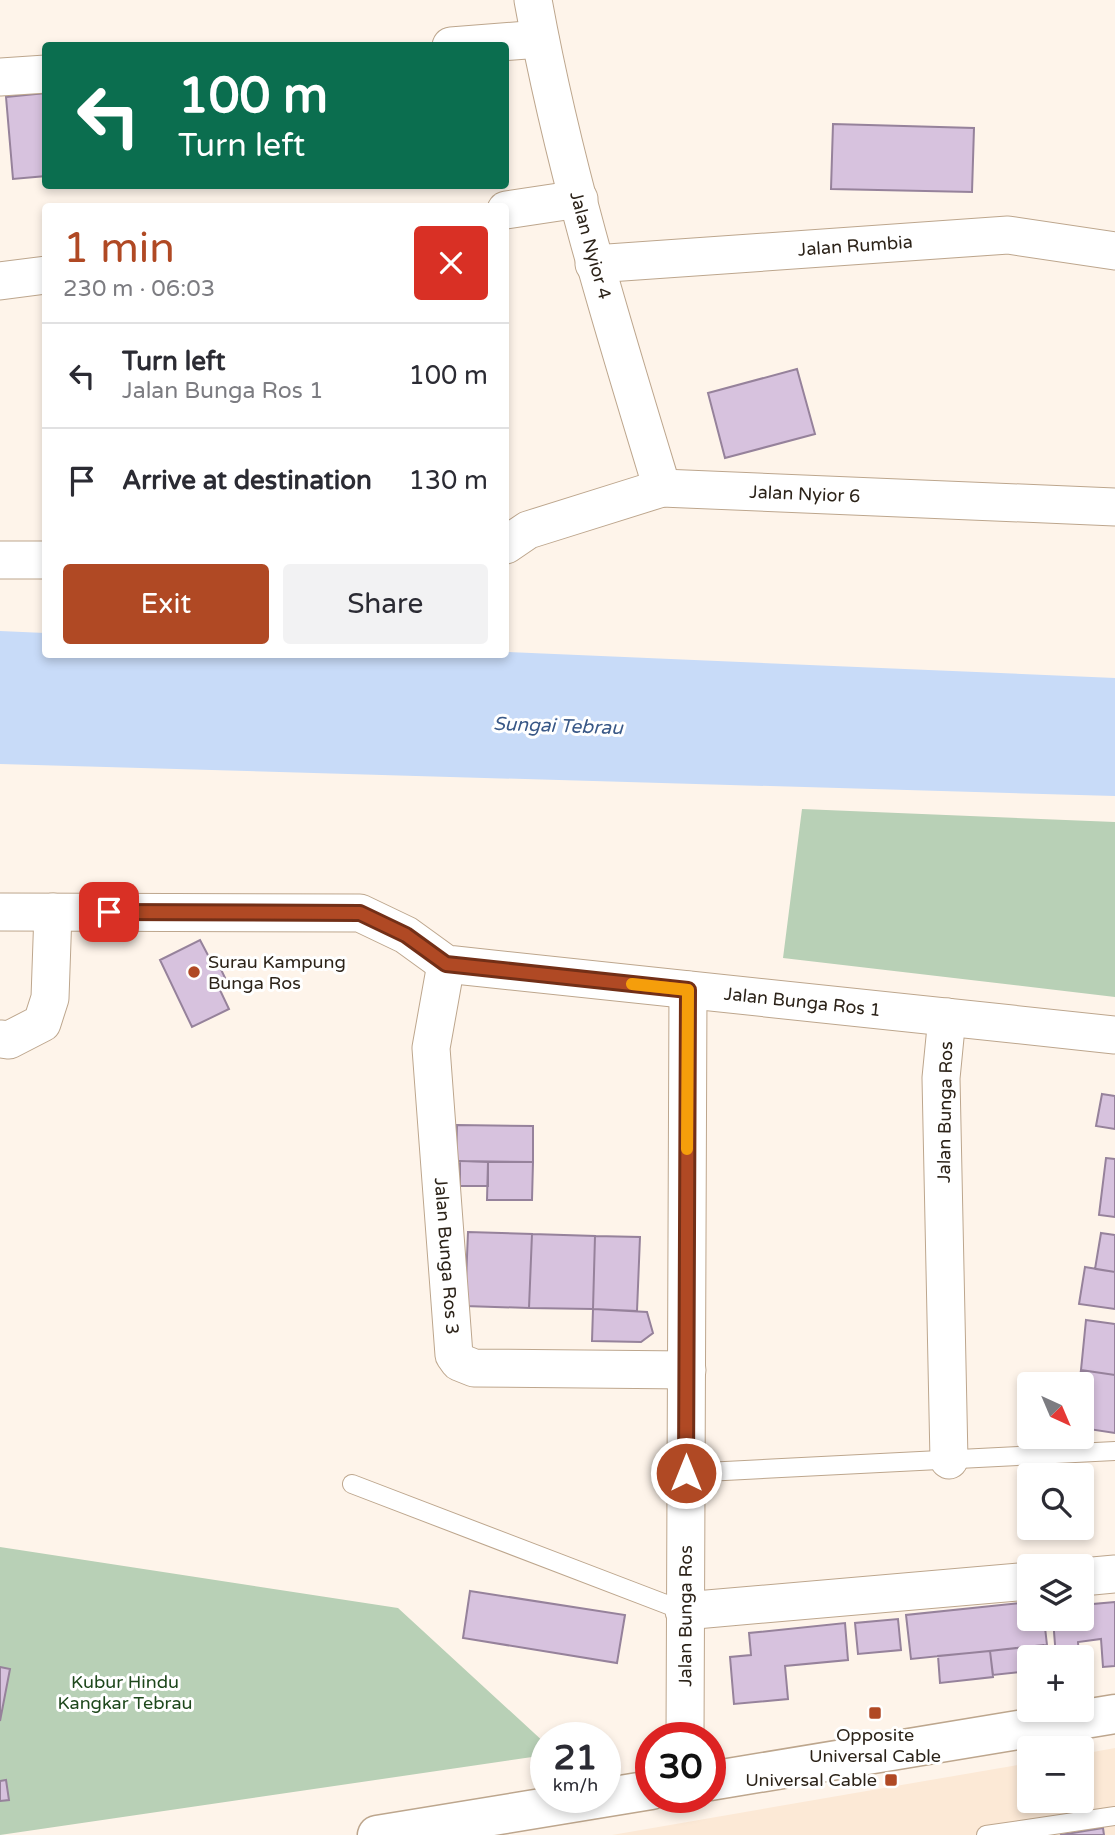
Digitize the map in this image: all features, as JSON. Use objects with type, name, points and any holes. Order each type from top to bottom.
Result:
[{"type":"main road","points":[[726,1778],[1115,1714]]},
{"type":"main road","points":[[377,1835],[450,1829],[635,1793]]},
{"type":"street","name":"Jalan Nyior 4","points":[[533,0],[594,264],[662,488]]},
{"type":"street","points":[[502,42],[540,39]]},
{"type":"street","points":[[0,77],[42,74]]},
{"type":"street","points":[[509,210],[579,200]]},
{"type":"street","name":"Jalan Rumbia","points":[[594,264],[1008,235],[1115,251]]},
{"type":"street","points":[[0,281],[42,276]]},
{"type":"street","name":"Jalan Nyior 6","points":[[509,543],[528,530],[662,488],[1115,507]]},
{"type":"street","points":[[0,560],[42,560]]},
{"type":"street","name":"Jalan Bunga Ros 1","points":[[0,912],[360,913],[406,935],[446,964],[1115,1035]]},
{"type":"street","points":[[0,1039],[9,1040],[42,1023],[50,998],[53,912]]},
{"type":"street","name":"Jalan Bunga Ros 3","points":[[446,964],[431,1048],[454,1355],[466,1366],[474,1368],[687,1370]]},
{"type":"street","name":"Jalan Bunga Ros","points":[[685,1722],[688,990]]},
{"type":"street","name":"Jalan Bunga Ros","points":[[947,1017],[942,1078],[949,1460]]},
{"type":"street","points":[[1094,1576],[1115,1574]]},
{"type":"street","points":[[684,1611],[1017,1582]]},
{"type":"lane","points":[[686,1473],[1115,1451]]},
{"type":"lane","points":[[352,1485],[684,1611]]},
{"type":"lane","points":[[986,1835],[1115,1816]]},
{"type":"shaded area","points":[[1115,1748],[1115,1835],[612,1835],[1017,1765],[1017,1813],[1094,1813],[1094,1752]]},
{"type":"green space","points":[[802,809],[1115,822],[1115,997],[783,958]]},
{"type":"green space","name":"Kubur Hindu Kangkar Tebrau","points":[[0,1547],[398,1608],[530,1729],[530,1757],[0,1835]]},
{"type":"water","name":"Sungai Tebrau","points":[[0,631],[42,633],[42,658],[509,658],[509,652],[1115,678],[1115,796],[0,764]]},
{"type":"building","points":[[42,93],[42,176],[13,179],[6,97]]},
{"type":"building","points":[[833,124],[974,128],[972,192],[831,189]]},
{"type":"building","points":[[797,369],[815,434],[725,458],[708,393]]},
{"type":"building","name":"Surau Kampung Bunga Ros","points":[[200,940],[210,959],[215,957],[228,984],[219,988],[229,1009],[192,1027],[160,960]]},
{"type":"building","points":[[1102,1094],[1115,1096],[1115,1129],[1096,1126]]},
{"type":"building","points":[[457,1125],[533,1126],[533,1162],[456,1161]]},
{"type":"building","points":[[1106,1158],[1115,1159],[1115,1217],[1099,1215]]},
{"type":"building","points":[[460,1161],[488,1162],[488,1186],[460,1186]]},
{"type":"building","points":[[488,1162],[533,1162],[532,1200],[487,1200]]},
{"type":"building","points":[[468,1232],[532,1234],[529,1308],[465,1306]]},
{"type":"building","points":[[1101,1233],[1115,1235],[1115,1272],[1095,1269]]},
{"type":"building","points":[[532,1234],[595,1236],[593,1309],[529,1308]]},
{"type":"building","points":[[595,1236],[640,1237],[637,1311],[593,1309]]},
{"type":"building","points":[[1085,1267],[1115,1272],[1115,1309],[1079,1304]]},
{"type":"building","points":[[593,1309],[647,1312],[653,1333],[641,1342],[592,1341]]},
{"type":"building","points":[[1086,1320],[1115,1324],[1115,1375],[1081,1370]]},
{"type":"building","points":[[1081,1370],[1115,1375],[1115,1433],[1094,1430],[1094,1372]]},
{"type":"building","points":[[470,1591],[625,1615],[617,1663],[463,1638]]},
{"type":"building","points":[[1115,1602],[1115,1666],[1103,1667],[1101,1639],[1078,1642],[1078,1645],[1055,1645],[1054,1631],[1094,1631],[1094,1604]]},
{"type":"building","points":[[1017,1603],[1017,1631],[1045,1631],[1047,1645],[1017,1645],[1017,1648],[911,1659],[906,1615]]},
{"type":"building","points":[[898,1619],[901,1650],[858,1654],[855,1623]]},
{"type":"building","points":[[845,1623],[848,1660],[785,1666],[788,1699],[734,1704],[730,1657],[751,1655],[749,1633]]},
{"type":"building","points":[[1017,1648],[1017,1672],[993,1675],[990,1651]]},
{"type":"building","points":[[990,1651],[993,1677],[940,1683],[938,1656]]},
{"type":"building","points":[[0,1667],[10,1669],[0,1721]]},
{"type":"building","points":[[6,1780],[9,1800],[0,1801],[0,1781]]},
{"type":"building","points":[[1103,1828],[1104,1835],[1060,1835]]},
{"type":"slow traffic","points":[[632,984],[688,990],[687,1149]]},
{"type":"place","name":"Surau Kampung Bunga Ros","points":[[194,972]]},
{"type":"place","name":"Opposite Universal Cable","points":[[875,1713]]},
{"type":"place","name":"Universal Cable","points":[[891,1780]]},
{"type":"route","points":[[109,912],[360,913],[406,935],[446,964],[688,990],[686,1473]]}]
